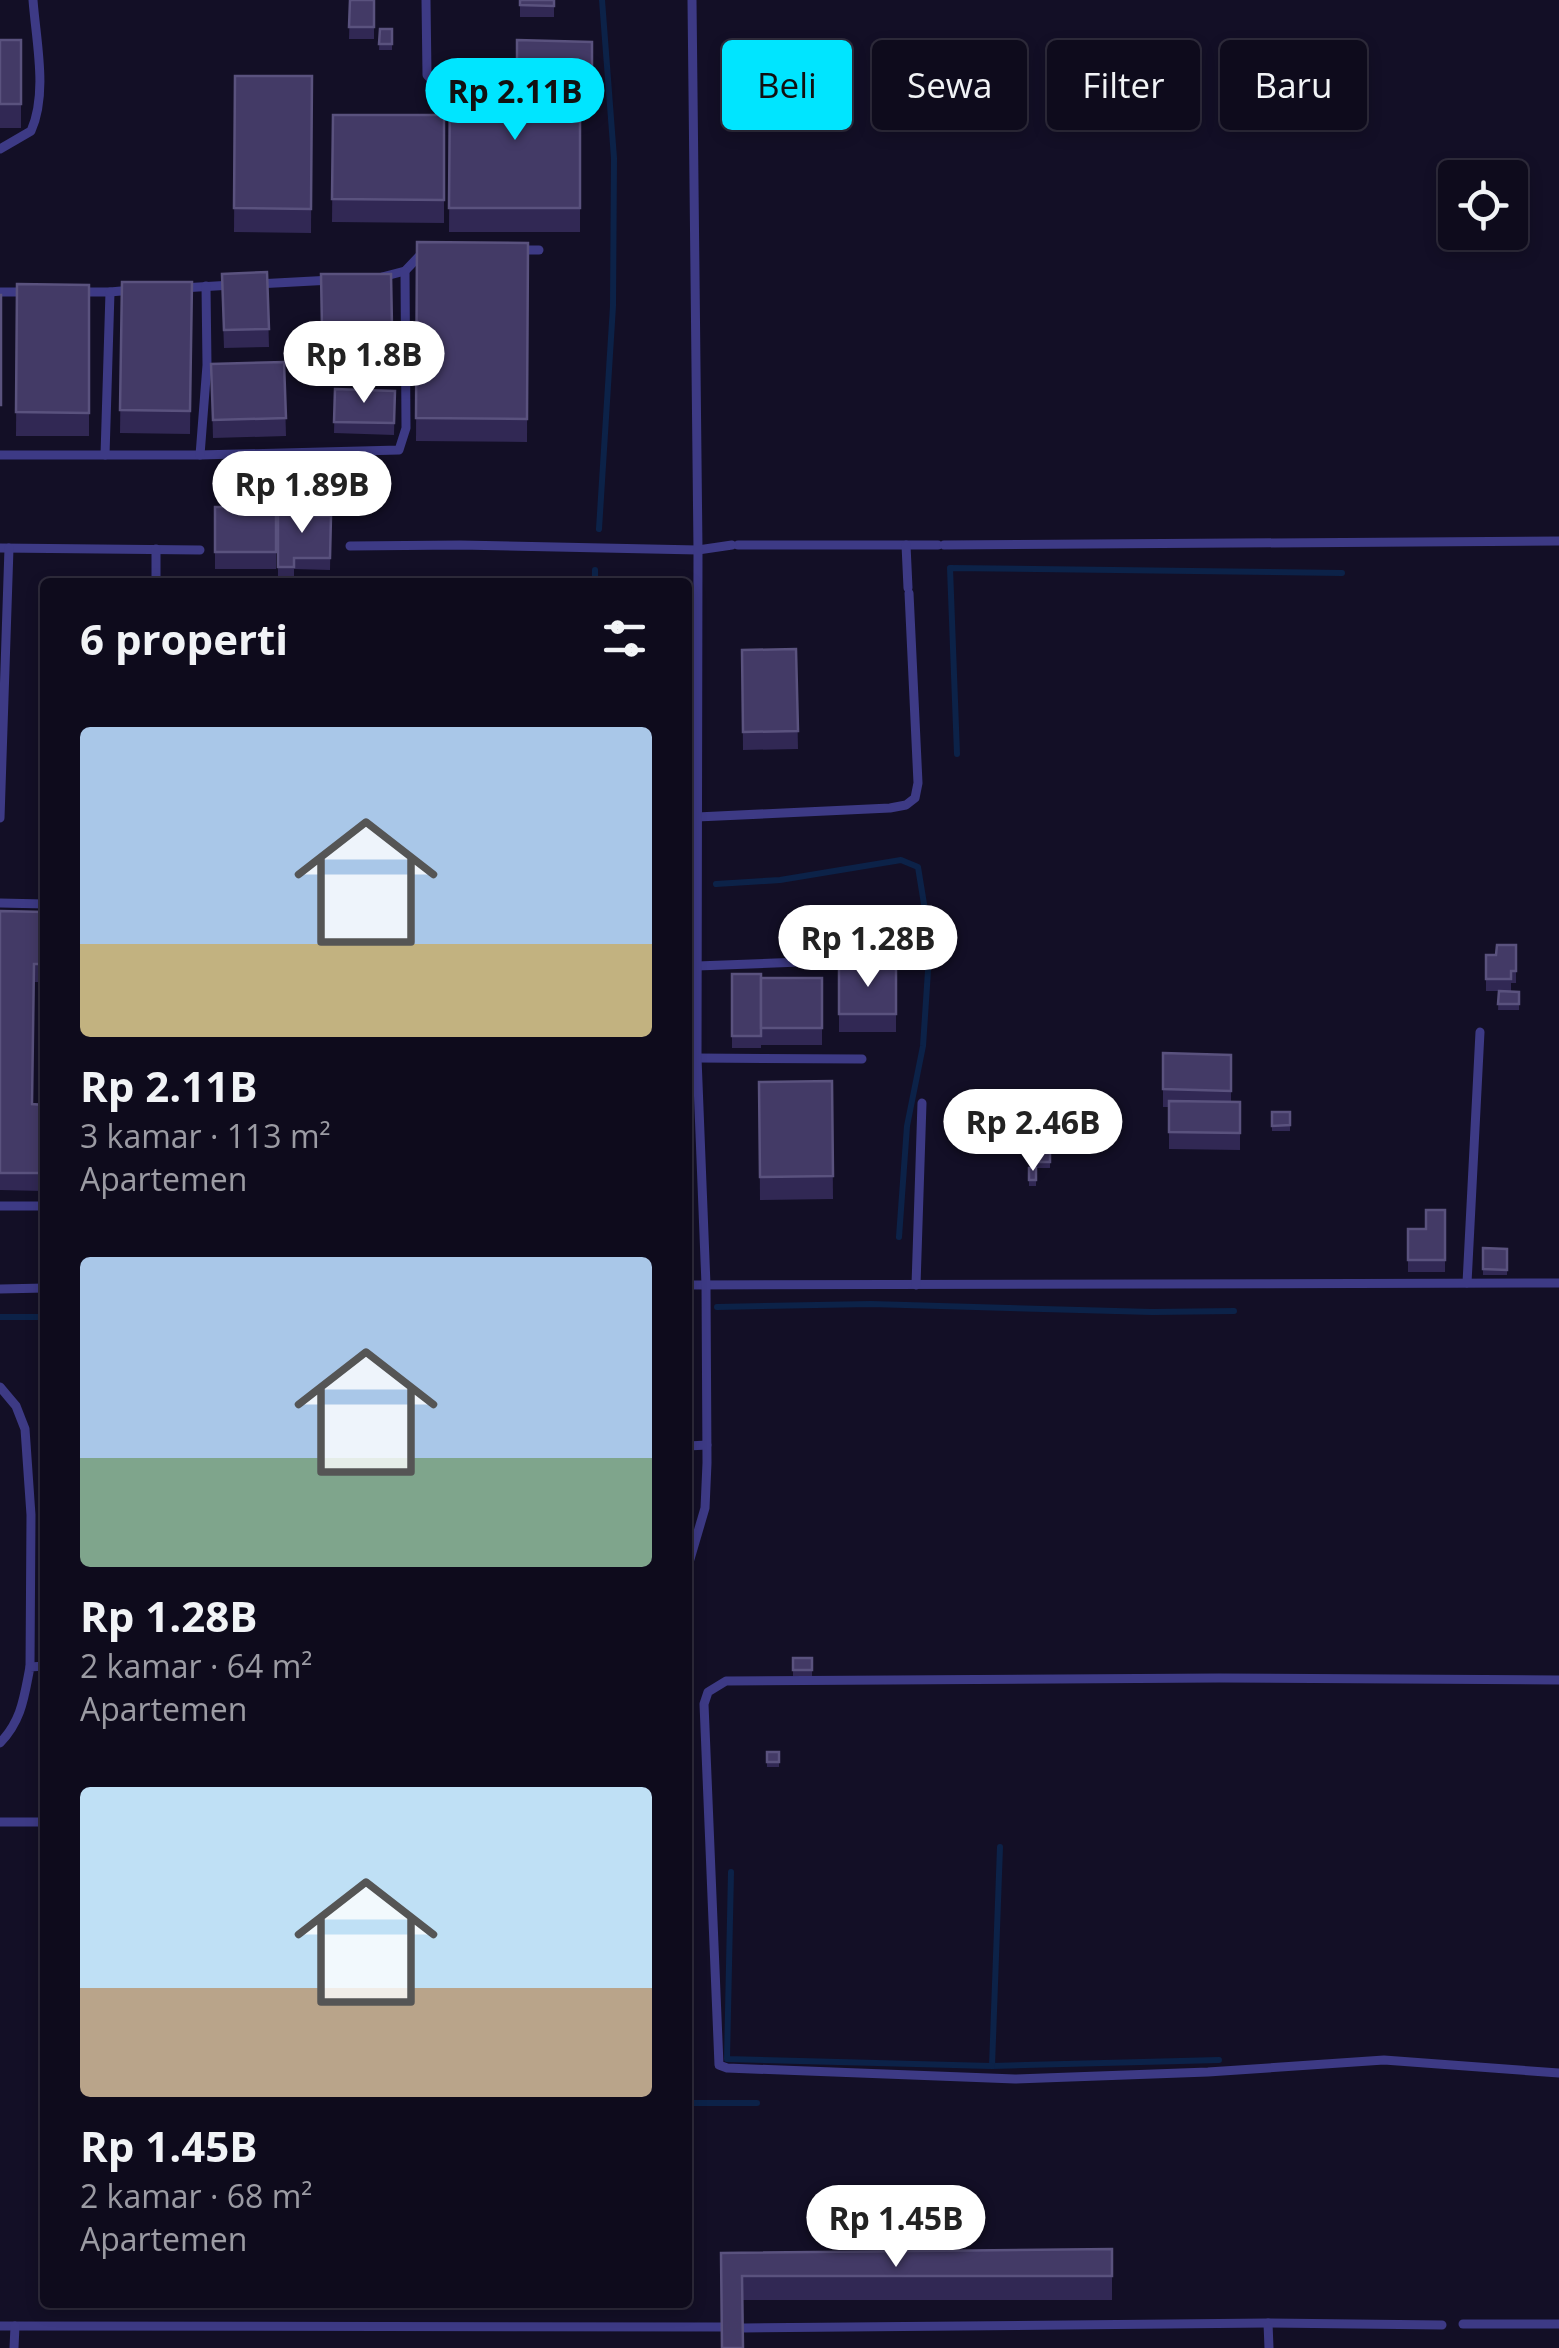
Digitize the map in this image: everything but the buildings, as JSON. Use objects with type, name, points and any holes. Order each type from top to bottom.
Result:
[{"type":"lane","points":[[0,149],[31,132],[38,114],[40,92],[32,0]]},
{"type":"lane","points":[[426,0],[427,75],[438,87],[471,92]]},
{"type":"lane","points":[[692,0],[698,550],[697,1058],[706,1285],[707,1445],[705,1508],[692,1545]]},
{"type":"lane","points":[[371,278],[405,271],[427,248],[443,248]]},
{"type":"lane","points":[[507,250],[539,250]]},
{"type":"lane","points":[[0,455],[200,456],[399,450],[406,428],[405,271]]},
{"type":"lane","points":[[168,288],[353,278]]},
{"type":"lane","points":[[200,456],[208,365],[206,286]]},
{"type":"lane","points":[[73,292],[148,290]]},
{"type":"lane","points":[[0,292],[36,292]]},
{"type":"lane","points":[[105,456],[110,292]]},
{"type":"lane","points":[[350,546],[698,550],[735,545],[1559,541]]},
{"type":"lane","points":[[696,817],[890,808],[906,805],[915,798],[918,783],[906,545]]},
{"type":"lane","points":[[0,818],[5,548],[200,550]]},
{"type":"lane","points":[[156,549],[156,578]]},
{"type":"lane","points":[[0,904],[40,904]]},
{"type":"lane","points":[[697,966],[878,959]]},
{"type":"lane","points":[[1468,1283],[1480,1032]]},
{"type":"lane","points":[[697,1058],[862,1059]]},
{"type":"lane","points":[[916,1285],[922,1103]]},
{"type":"lane","points":[[0,1206],[40,1206]]},
{"type":"lane","points":[[692,1286],[1559,1282]]},
{"type":"lane","points":[[0,1289],[40,1288]]},
{"type":"lane","points":[[0,1387],[16,1406],[26,1428],[31,1515],[30,1667],[22,1710],[13,1729],[0,1743]]},
{"type":"lane","points":[[692,1446],[707,1445]]},
{"type":"lane","points":[[30,1667],[40,1666]]},
{"type":"lane","points":[[1559,1680],[726,1681],[708,1692],[704,1704],[719,2064],[727,2068],[1014,2079],[1384,2060],[1559,2072]]},
{"type":"lane","points":[[0,1822],[40,1822]]},
{"type":"lane","points":[[1268,2323],[1269,2348]]},
{"type":"lane","points":[[1462,2324],[1559,2324]]},
{"type":"lane","points":[[743,2328],[1442,2325]]},
{"type":"lane","points":[[0,2326],[722,2327]]},
{"type":"lane","points":[[14,2326],[14,2348]]},
{"type":"waterway","points":[[599,529],[613,306],[614,158],[602,0]]},
{"type":"waterway","points":[[957,754],[950,568],[1342,573]]},
{"type":"waterway","points":[[595,570],[595,578]]},
{"type":"waterway","points":[[716,884],[780,880],[901,860],[918,867],[930,941],[923,1046],[907,1126],[899,1237]]},
{"type":"waterway","points":[[717,1307],[871,1304],[1234,1311]]},
{"type":"waterway","points":[[0,1317],[40,1317]]},
{"type":"waterway","points":[[1000,1847],[992,2066],[1219,2060]]},
{"type":"waterway","points":[[731,1872],[727,2059],[992,2066]]},
{"type":"waterway","points":[[692,2103],[757,2103]]}]
